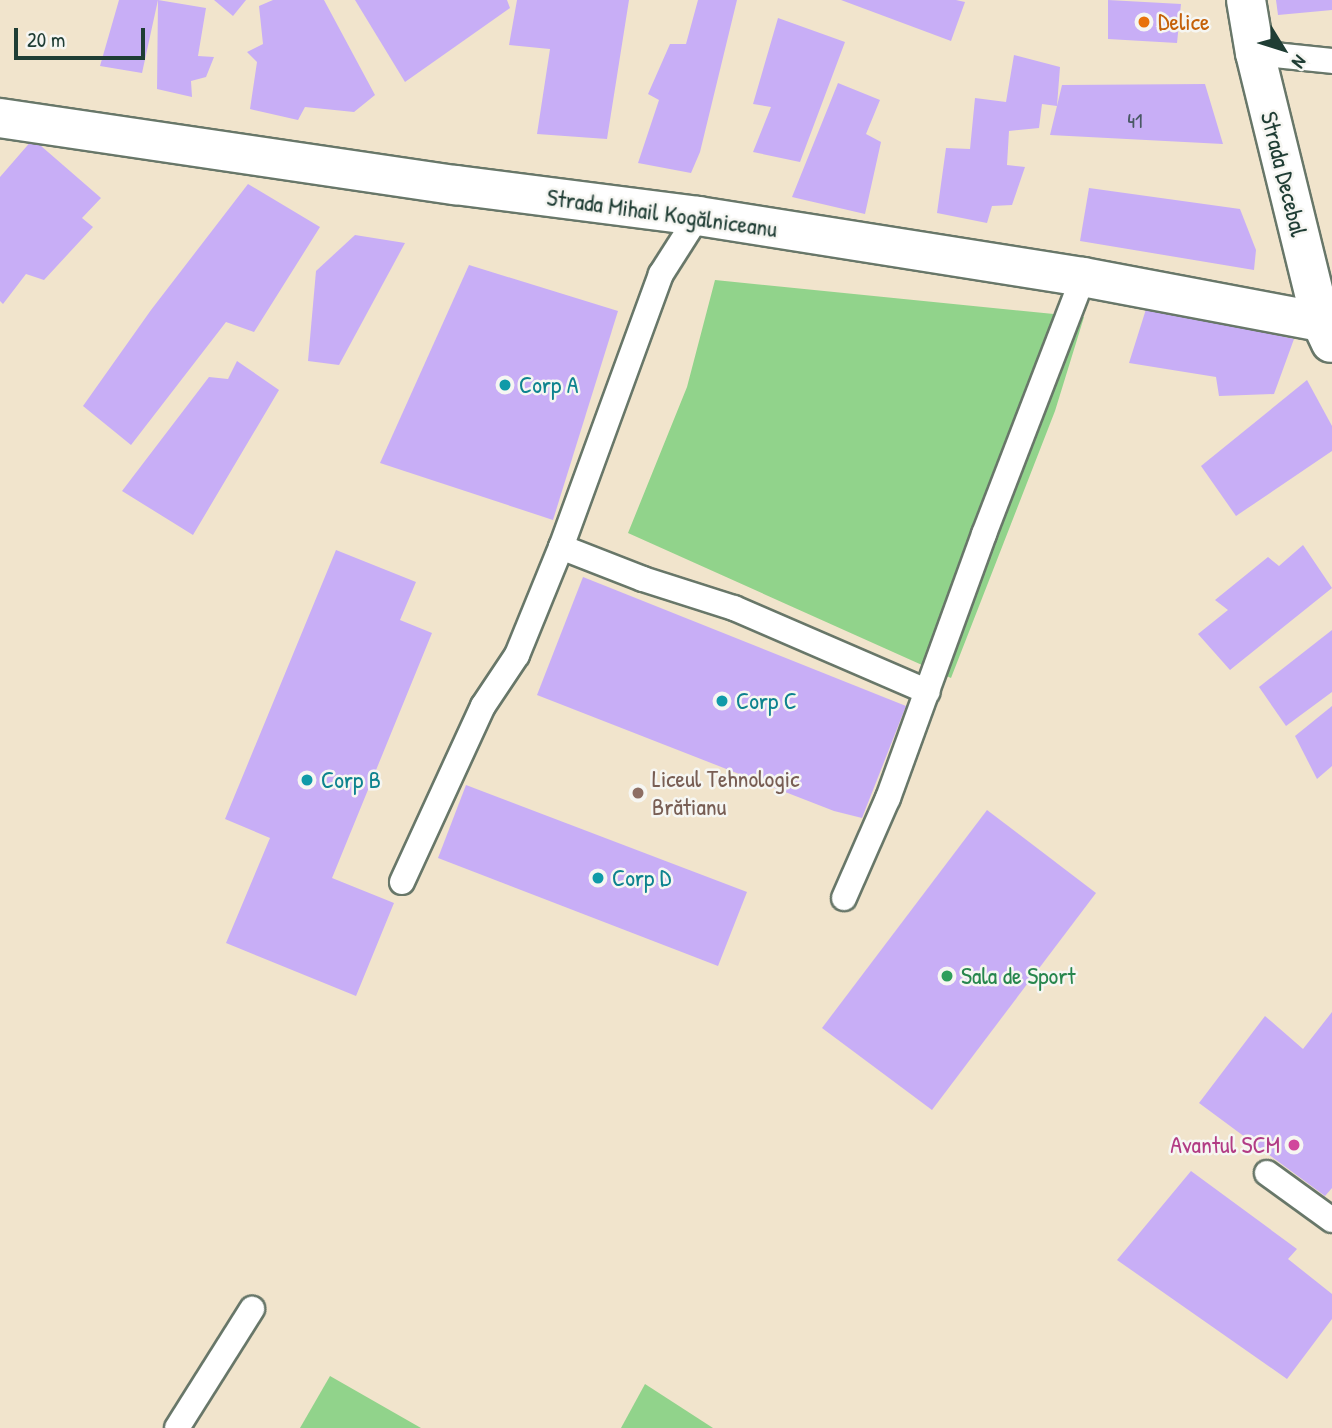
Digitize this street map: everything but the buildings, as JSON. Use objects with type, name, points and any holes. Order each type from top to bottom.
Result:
[{"type":"street","name":"Strada Decebal","points":[[1246,0],[1255,53],[1326,333]]},
{"type":"street","name":"Strada Mihail Kogălniceanu","points":[[0,118],[456,185],[698,216],[1083,276],[1326,333]]},
{"type":"lane","points":[[1255,53],[1332,61]]},
{"type":"lane","points":[[401,881],[483,706],[517,655],[561,547],[661,274],[698,216]]},
{"type":"lane","points":[[844,898],[888,798],[979,546],[1083,276]]},
{"type":"lane","points":[[561,547],[643,579],[734,608],[928,692]]},
{"type":"lane","points":[[1267,1173],[1332,1220]]},
{"type":"lane","points":[[177,1428],[252,1309]]},
{"type":"green space","points":[[715,280],[1084,317],[1055,411],[951,678],[628,533],[687,387]]},
{"type":"green space","points":[[330,1376],[421,1428],[300,1428]]},
{"type":"green space","points":[[645,1384],[713,1428],[621,1428]]},
{"type":"place","name":"Delice","points":[[1144,22]]},
{"type":"place","name":"Corp A","points":[[505,385]]},
{"type":"place","name":"Corp C","points":[[722,701]]},
{"type":"place","name":"Corp B","points":[[307,780]]},
{"type":"place","name":"Liceul Tehnologic Brătianu","points":[[638,793]]},
{"type":"place","name":"Corp D","points":[[598,878]]},
{"type":"place","name":"Sala de Sport","points":[[947,976]]},
{"type":"place","name":"Avantul SCM","points":[[1294,1145]]}]
